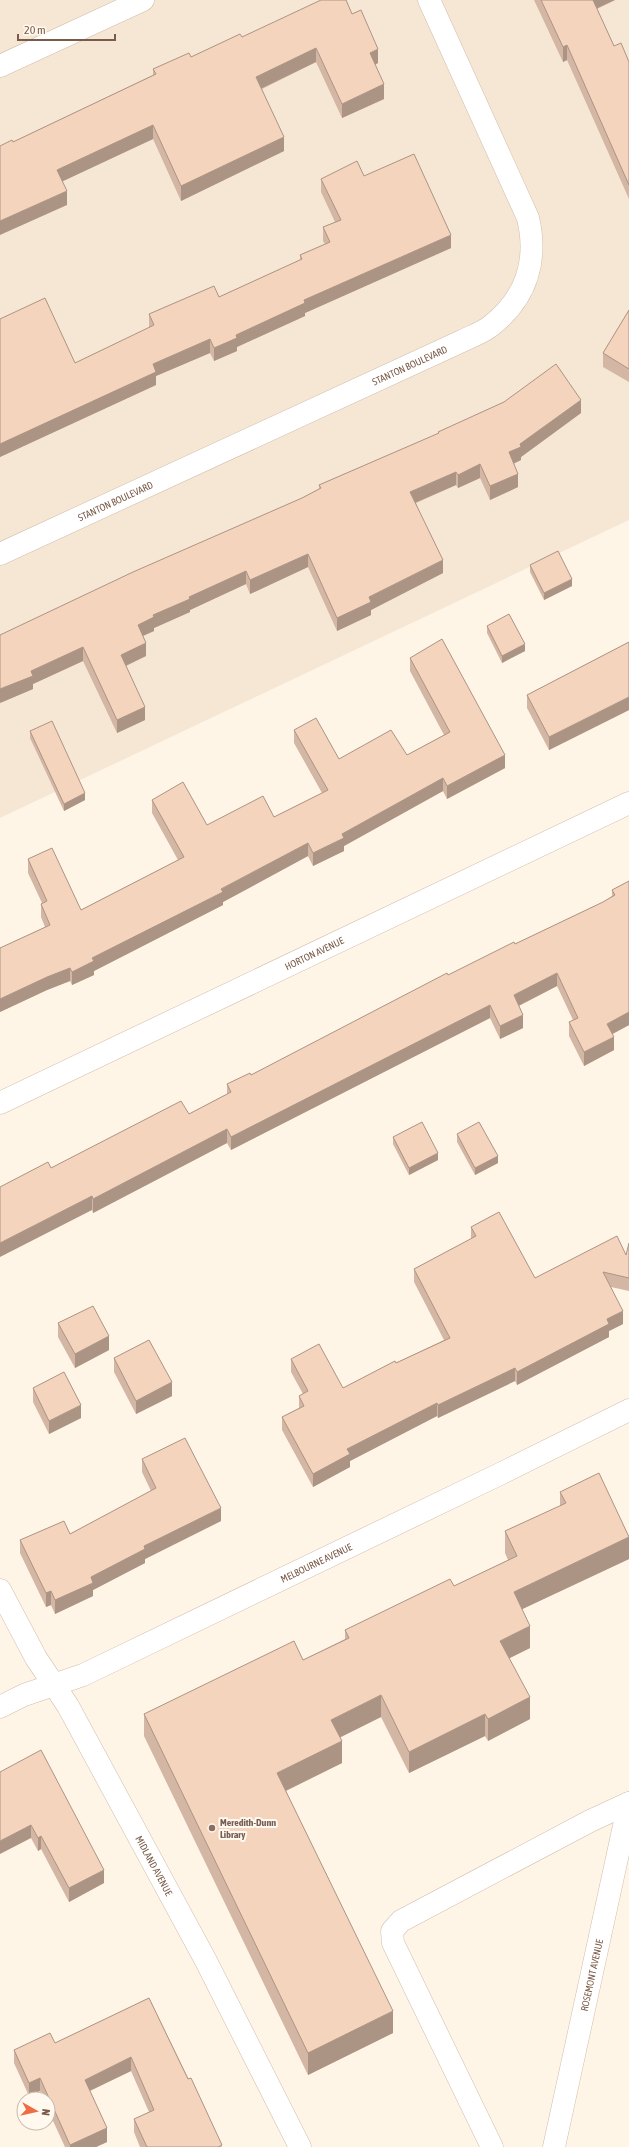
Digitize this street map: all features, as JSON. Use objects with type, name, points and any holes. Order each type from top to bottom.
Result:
[{"type":"street","points":[[0,66],[143,0]]},
{"type":"street","name":"STANTON BOULEVARD","points":[[0,554],[462,341],[491,325],[514,303],[525,285],[533,255],[532,236],[528,218],[429,0]]},
{"type":"street","name":"HORTON AVENUE","points":[[0,1103],[629,803]]},
{"type":"street","name":"MELBOURNE AVENUE","points":[[0,1707],[24,1695],[97,1668],[502,1473],[629,1410]]},
{"type":"street","name":"MIDLAND AVENUE","points":[[0,1590],[36,1658],[68,1706],[206,1961],[300,2147]]},
{"type":"street","points":[[492,2147],[394,1943],[392,1931],[402,1921],[590,1821],[629,1803]]},
{"type":"street","name":"ROSEMONT AVENUE","points":[[554,2147],[629,1803]]},
{"type":"shaded area","points":[[0,0],[629,0],[629,520],[0,818]]},
{"type":"building","points":[[321,0],[346,0],[352,14],[361,10],[378,49],[370,53],[384,84],[342,104],[316,48],[256,77],[284,137],[181,186],[153,125],[57,170],[67,191],[0,221],[0,146],[12,140],[13,142],[156,74],[153,69],[189,53],[191,57],[240,34],[242,37]]},
{"type":"building","points":[[541,0],[593,0],[614,46],[621,43],[629,62],[629,185],[567,45],[563,47]]},
{"type":"building","points":[[414,154],[451,235],[304,300],[305,303],[236,335],[237,338],[214,348],[210,339],[153,364],[156,372],[0,444],[0,319],[45,298],[75,363],[154,325],[149,314],[214,286],[219,297],[302,259],[300,255],[330,242],[323,227],[341,220],[321,179],[357,161],[364,176]]},
{"type":"building","points":[[629,310],[629,369],[603,353]]},
{"type":"building","points":[[556,364],[581,400],[520,444],[521,447],[509,452],[518,474],[490,486],[480,464],[458,475],[456,472],[410,492],[443,560],[369,597],[371,602],[337,618],[308,554],[250,580],[246,571],[189,597],[190,599],[153,615],[154,617],[138,625],[146,643],[121,655],[145,707],[117,720],[83,647],[31,671],[33,676],[0,689],[0,635],[133,572],[302,498],[321,488],[319,485],[439,433],[438,432],[504,402]]},
{"type":"building","points":[[558,551],[572,579],[544,593],[530,565]]},
{"type":"building","points":[[509,614],[525,644],[502,656],[487,626]]},
{"type":"building","points":[[442,639],[505,755],[447,786],[443,778],[342,834],[344,838],[313,853],[308,843],[221,889],[223,892],[92,958],[94,961],[72,972],[70,968],[0,999],[0,948],[50,925],[41,904],[47,901],[28,859],[52,848],[81,910],[184,857],[152,800],[183,782],[207,825],[263,796],[274,817],[328,790],[294,730],[316,718],[339,759],[391,730],[407,755],[450,732],[410,658]]},
{"type":"building","points":[[629,642],[629,697],[549,737],[527,695]]},
{"type":"building","points":[[52,721],[85,793],[64,804],[30,731]]},
{"type":"building","points":[[629,881],[629,1012],[607,1024],[614,1037],[584,1052],[569,1022],[578,1018],[557,973],[514,995],[523,1015],[500,1026],[490,1005],[231,1137],[227,1129],[93,1199],[92,1196],[0,1243],[0,1187],[48,1162],[51,1168],[181,1101],[189,1114],[231,1092],[227,1084],[250,1073],[251,1075],[447,973],[448,975],[514,942],[515,944],[603,902],[615,895],[612,890]]},
{"type":"building","points":[[422,1122],[438,1153],[409,1168],[393,1137]]},
{"type":"building","points":[[479,1122],[498,1156],[475,1168],[457,1134]]},
{"type":"building","points":[[499,1212],[535,1278],[617,1236],[626,1255],[629,1243],[629,1278],[603,1272],[623,1311],[607,1319],[609,1324],[517,1372],[515,1368],[438,1405],[437,1403],[347,1449],[350,1454],[313,1474],[282,1417],[304,1406],[299,1396],[308,1391],[291,1359],[319,1344],[343,1388],[395,1361],[396,1363],[450,1338],[414,1269],[476,1236],[471,1227]]},
{"type":"building","points":[[93,1306],[109,1336],[75,1354],[58,1323]]},
{"type":"building","points":[[149,1340],[172,1382],[136,1401],[114,1358]]},
{"type":"building","points":[[64,1372],[81,1405],[49,1421],[33,1388]]},
{"type":"building","points":[[185,1438],[221,1508],[144,1546],[145,1549],[91,1577],[93,1583],[55,1600],[51,1591],[46,1593],[20,1540],[64,1521],[70,1534],[156,1488],[142,1459]]},
{"type":"building","name":"Meredith-Dunn Library","points":[[599,1473],[629,1537],[514,1592],[530,1626],[500,1641],[530,1697],[488,1719],[485,1714],[409,1752],[381,1695],[331,1720],[342,1741],[277,1773],[393,2011],[308,2053],[144,1714],[294,1641],[303,1660],[349,1638],[345,1630],[450,1579],[454,1586],[517,1556],[505,1531],[566,1503],[560,1492]]},
{"type":"building","points":[[41,1750],[104,1870],[69,1888],[41,1836],[38,1838],[31,1825],[0,1841],[0,1772]]},
{"type":"building","points":[[149,1998],[188,2079],[191,2078],[222,2145],[218,2147],[147,2147],[134,2119],[154,2110],[131,2057],[85,2080],[107,2128],[70,2145],[56,2114],[56,2091],[46,2091],[40,2078],[29,2083],[14,2050],[50,2033],[55,2043]]},
{"type":"place","name":"Meredith-Dunn Library","points":[[212,1828]]}]
